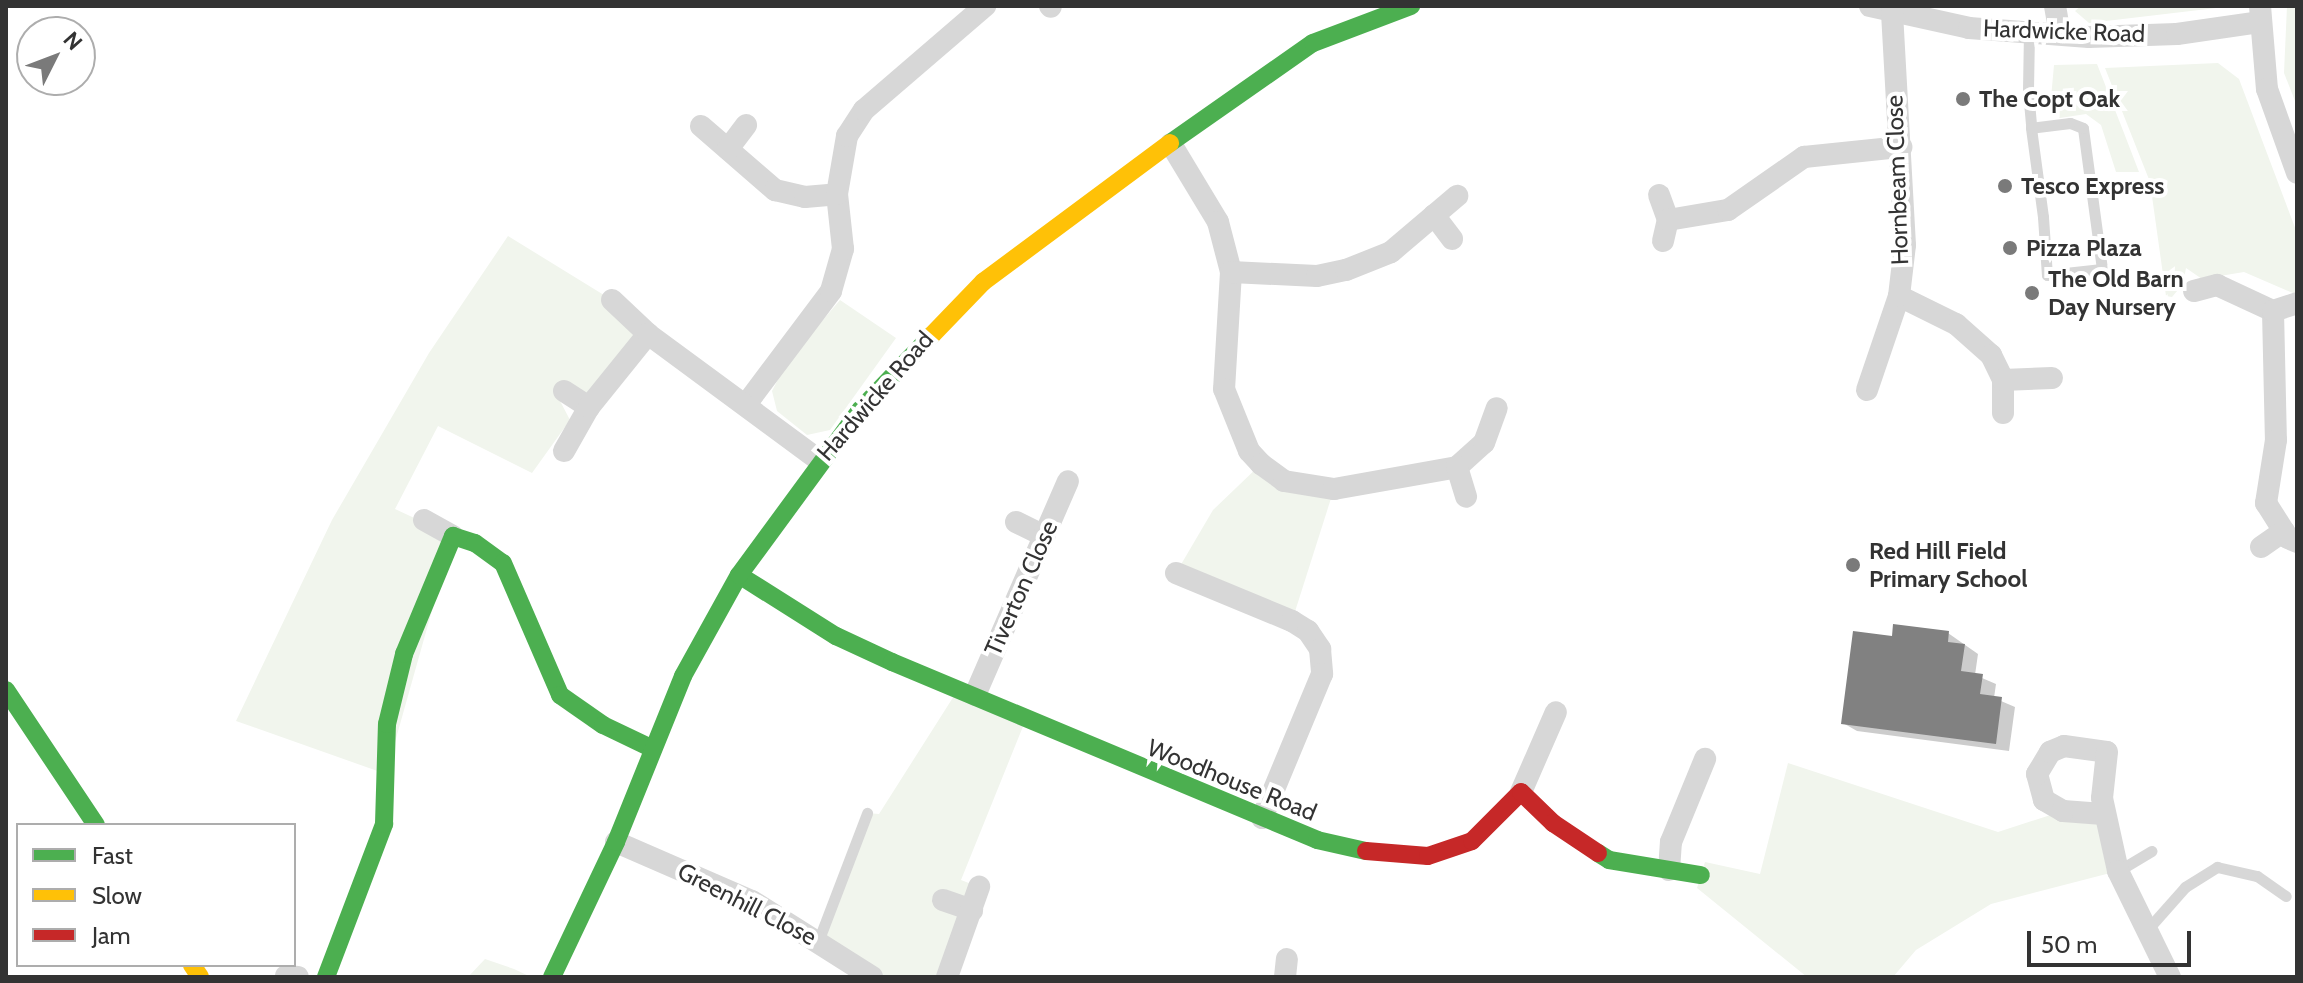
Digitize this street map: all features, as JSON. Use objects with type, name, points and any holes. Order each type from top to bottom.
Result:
[{"type":"street","points":[[747,403],[831,291],[843,249],[837,194],[847,136],[864,110],[985,6]]},
{"type":"street","name":"Hardwicke Road","points":[[552,977],[616,842],[651,748],[739,575],[819,460],[927,336],[983,282],[1313,43],[1411,6]]},
{"type":"street","points":[[2055,6],[2060,34]]},
{"type":"street","name":"Hardwicke Road","points":[[1881,9],[1969,28],[2060,34],[2177,34],[2259,14]]},
{"type":"street","name":"Hornbeam Close","points":[[1867,390],[1899,296],[1905,245],[1901,147],[1881,9]]},
{"type":"street","points":[[2259,14],[2270,101],[2297,173]]},
{"type":"street","points":[[728,149],[746,125]]},
{"type":"street","points":[[701,126],[775,190],[805,197],[837,194]]},
{"type":"street","points":[[1171,144],[1218,222],[1231,272],[1224,389],[1249,451],[1261,464],[1284,481],[1334,489],[1457,467],[1484,443],[1497,408]]},
{"type":"street","points":[[1659,195],[1671,226],[1728,210],[1804,157],[1901,147]]},
{"type":"street","points":[[1231,272],[1317,276],[1346,270],[1391,252],[1457,196]]},
{"type":"street","points":[[1434,215],[1452,239]]},
{"type":"street","points":[[2194,291],[2217,285],[2273,311],[2297,303]]},
{"type":"street","points":[[1899,296],[1956,324],[1991,355],[2003,380],[2003,413]]},
{"type":"street","points":[[612,300],[648,334],[747,403],[819,460]]},
{"type":"street","points":[[2261,547],[2290,537],[2266,503],[2276,440],[2273,311]]},
{"type":"street","points":[[564,451],[589,407],[648,334]]},
{"type":"street","points":[[2003,380],[2052,378]]},
{"type":"street","points":[[564,391],[589,407]]},
{"type":"street","points":[[1457,467],[1466,497]]},
{"type":"street","name":"Tiverton Close","points":[[975,695],[1068,481]]},
{"type":"street","points":[[424,520],[453,536],[475,543],[503,563],[560,695],[603,725],[651,748]]},
{"type":"street","points":[[1016,522],[1045,536]]},
{"type":"street","points":[[326,977],[384,824],[387,724],[404,654],[453,536]]},
{"type":"street","points":[[1176,573],[1292,621],[1308,631],[1320,649],[1322,674],[1262,818]]},
{"type":"street","name":"Woodhouse Road","points":[[739,575],[836,636],[1262,818],[1354,850],[1428,856],[1472,841],[1521,792]]},
{"type":"street","points":[[6,690],[95,823]]},
{"type":"street","points":[[1556,712],[1521,792],[1553,823],[1609,860],[1701,875]]},
{"type":"street","points":[[1669,870],[1671,842],[1705,759]]},
{"type":"street","points":[[2103,814],[2118,871],[2170,977]]},
{"type":"street","name":"Greenhill Close","points":[[616,842],[701,876],[819,939],[840,969],[872,977]]},
{"type":"street","points":[[947,977],[979,887]]},
{"type":"street","points":[[943,900],[972,910]]},
{"type":"lane","points":[[2029,32],[2031,128],[2047,275],[2102,269],[2083,128],[2070,123],[2031,128]]},
{"type":"lane","points":[[819,939],[867,813]]},
{"type":"lane","points":[[2118,871],[2151,851]]},
{"type":"lane","points":[[2147,931],[2185,887],[2217,867],[2257,876],[2286,896]]},
{"type":"shaded area","points":[[2081,6],[2233,6],[2089,23],[2075,11]]},
{"type":"shaded area","points":[[2287,6],[2297,6],[2297,106],[2284,73]]},
{"type":"shaded area","points":[[2218,63],[2239,79],[2297,233],[2295,294],[2244,272],[2202,279],[2186,268],[2183,284],[2172,297],[2166,296],[2150,182],[2105,68]]},
{"type":"shaded area","points":[[2097,64],[2139,172],[2116,172],[2101,125],[2086,114],[2060,118],[2050,109],[2054,65]]},
{"type":"shaded area","points":[[508,236],[612,300],[648,334],[589,407],[559,399],[570,420],[532,473],[438,426],[395,509],[453,536],[386,774],[236,721],[332,520],[429,353]]},
{"type":"shaded area","points":[[840,300],[896,338],[830,430],[807,435],[777,411],[772,391],[787,362]]},
{"type":"shaded area","points":[[1261,464],[1334,489],[1292,621],[1176,573],[1213,510]]},
{"type":"shaded area","points":[[959,688],[1026,719],[961,880],[979,887],[947,977],[872,977],[819,939],[867,813],[879,814]]},
{"type":"shaded area","points":[[1788,763],[1998,832],[2063,811],[2103,814],[2118,871],[1991,904],[1916,950],[1893,977],[1807,977],[1697,888],[1705,862],[1760,874]]},
{"type":"shaded area","points":[[485,959],[514,969],[531,977],[468,977]]},
{"type":"building","points":[[1893,624],[1949,631],[1948,642],[1965,644],[1961,671],[1983,674],[1980,694],[2002,697],[1996,744],[1841,724],[1853,631],[1892,636]]},
{"type":"traffic: fast","points":[[1170,143],[1313,43],[1411,6]]},
{"type":"traffic: fast","points":[[552,977],[616,842],[683,676],[739,575],[860,410],[932,335]]},
{"type":"traffic: fast","points":[[326,977],[384,824],[387,724],[404,654],[453,536],[475,543],[503,563],[560,695],[603,725],[651,748]]},
{"type":"traffic: fast","points":[[739,575],[836,636],[892,662],[1317,840],[1366,851]]},
{"type":"traffic: fast","points":[[6,690],[95,823]]},
{"type":"traffic: fast","points":[[1598,853],[1609,860],[1701,875]]},
{"type":"traffic: slow","points":[[932,335],[983,282],[1170,143]]},
{"type":"traffic: slow","points":[[193,967],[200,977]]},
{"type":"traffic: jam","points":[[1366,851],[1428,856],[1472,841],[1521,792],[1553,823],[1598,853]]},
{"type":"place","name":"The Copt Oak","points":[[1963,99]]},
{"type":"place","name":"Tesco Express","points":[[2005,186]]},
{"type":"place","name":"Pizza Plaza","points":[[2010,248]]},
{"type":"place","name":"The Old Barn Day Nursery","points":[[2032,293]]},
{"type":"place","name":"Red Hill Field Primary School","points":[[1853,565]]}]
